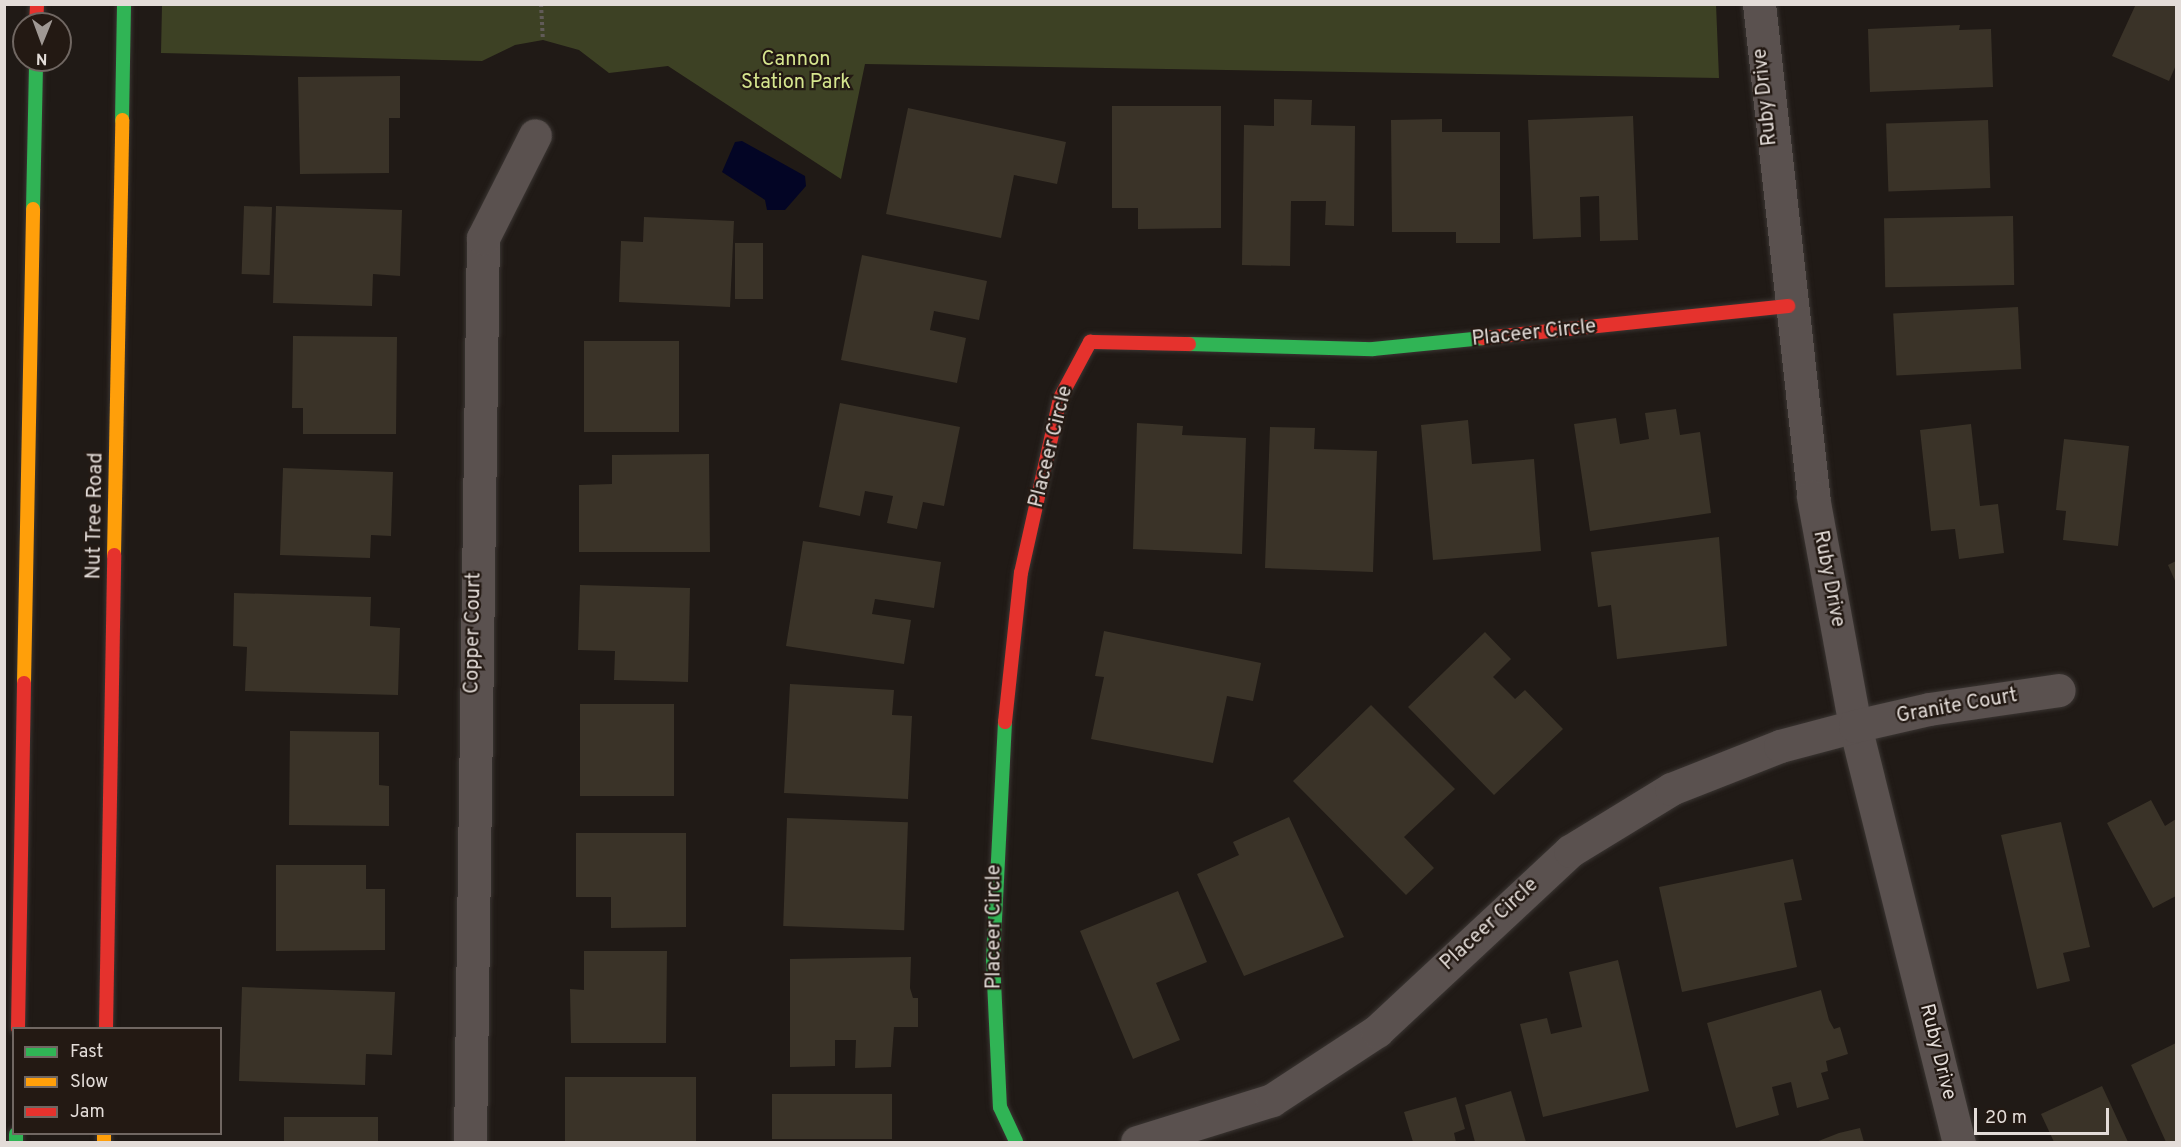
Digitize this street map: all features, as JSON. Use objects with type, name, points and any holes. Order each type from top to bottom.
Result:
[{"type":"main road","name":"Nut Tree Road","points":[[106,1027],[124,4]]},
{"type":"main road","points":[[18,1027],[36,72]]},
{"type":"main road","name":"Placeer Circle","points":[[1016,1143],[1000,1107],[993,960],[1006,684],[1021,573],[1060,398],[1089,342],[1373,349],[1788,306]]},
{"type":"street","name":"Ruby Drive","points":[[1759,4],[1788,306],[1813,497],[1855,726],[1959,1143]]},
{"type":"street","name":"Copper Court","points":[[470,1143],[483,238],[535,135]]},
{"type":"street","name":"Granite Court","points":[[1855,726],[1929,709],[2059,690]]},
{"type":"street","name":"Placeer Circle","points":[[1137,1143],[1272,1100],[1358,1044],[1570,851],[1671,789],[1780,746],[1855,726]]},
{"type":"path","points":[[199,4],[372,4]]},
{"type":"path","points":[[541,4],[543,40]]},
{"type":"green space","name":"Cannon Station Park","points":[[1716,4],[1719,78],[865,64],[841,179],[668,66],[609,73],[579,50],[543,40],[515,45],[482,61],[161,53],[162,5]]},
{"type":"water","points":[[742,141],[805,176],[806,186],[785,210],[767,210],[765,200],[722,172],[735,142]]},
{"type":"building","points":[[2136,4],[2176,4],[2176,65],[2169,81],[2112,56]]},
{"type":"building","points":[[1960,25],[1959,30],[1991,29],[1993,87],[1870,92],[1868,29]]},
{"type":"building","points":[[400,76],[400,118],[389,118],[389,173],[300,174],[298,77]]},
{"type":"building","points":[[1274,99],[1312,100],[1311,125],[1355,126],[1354,226],[1325,225],[1326,201],[1291,201],[1290,266],[1242,265],[1244,125],[1274,126]]},
{"type":"building","points":[[1112,106],[1221,106],[1221,228],[1138,229],[1138,208],[1112,208]]},
{"type":"building","points":[[908,108],[1066,142],[1057,184],[1014,175],[1001,238],[886,214]]},
{"type":"building","points":[[1633,116],[1638,240],[1600,241],[1599,196],[1580,197],[1581,237],[1533,239],[1528,120]]},
{"type":"building","points":[[1442,119],[1442,132],[1500,132],[1500,243],[1456,243],[1456,232],[1392,232],[1391,120]]},
{"type":"building","points":[[1988,120],[1990,188],[1888,192],[1886,124]]},
{"type":"building","points":[[244,206],[272,207],[270,275],[242,274]]},
{"type":"building","points":[[276,206],[402,210],[400,276],[373,274],[372,306],[273,303]]},
{"type":"building","points":[[2013,216],[2014,285],[1885,287],[1884,218]]},
{"type":"building","points":[[644,217],[734,221],[730,307],[619,302],[621,241],[643,242]]},
{"type":"building","points":[[735,243],[763,243],[763,299],[735,299]]},
{"type":"building","points":[[862,255],[987,281],[979,320],[934,311],[930,330],[966,338],[957,383],[841,360]]},
{"type":"building","points":[[2018,307],[2021,369],[1896,375],[1893,314]]},
{"type":"building","points":[[293,336],[397,337],[396,434],[303,434],[303,408],[292,408]]},
{"type":"building","points":[[584,341],[679,341],[679,432],[584,432]]},
{"type":"building","points":[[840,403],[960,427],[944,506],[923,502],[917,529],[887,523],[893,496],[865,491],[860,516],[819,507]]},
{"type":"building","points":[[1676,409],[1680,435],[1700,432],[1711,513],[1590,531],[1574,424],[1616,418],[1620,444],[1649,439],[1645,413]]},
{"type":"building","points":[[1468,420],[1472,464],[1534,459],[1541,551],[1433,560],[1421,425]]},
{"type":"building","points":[[1137,423],[1183,426],[1182,435],[1246,438],[1242,554],[1133,549]]},
{"type":"building","points":[[1971,424],[1980,506],[1998,504],[2004,553],[1959,559],[1955,529],[1931,531],[1920,430]]},
{"type":"building","points":[[1270,427],[1315,428],[1314,449],[1377,451],[1373,572],[1265,568]]},
{"type":"building","points":[[2064,439],[2129,446],[2118,546],[2063,540],[2066,511],[2056,510]]},
{"type":"building","points":[[709,454],[710,552],[579,552],[579,485],[612,484],[612,455]]},
{"type":"building","points":[[283,468],[393,472],[391,536],[371,535],[370,558],[280,555]]},
{"type":"building","points":[[1719,537],[1727,646],[1617,659],[1611,605],[1598,607],[1591,552]]},
{"type":"building","points":[[803,541],[941,562],[934,608],[875,599],[872,614],[911,620],[904,664],[786,646]]},
{"type":"building","points":[[2176,561],[2176,583],[2168,565]]},
{"type":"building","points":[[580,585],[690,588],[688,682],[614,680],[615,651],[578,650]]},
{"type":"building","points":[[234,593],[371,597],[370,626],[400,628],[398,695],[245,691],[247,647],[233,646]]},
{"type":"building","points":[[1104,631],[1261,663],[1253,701],[1227,696],[1213,763],[1091,739],[1104,677],[1095,676]]},
{"type":"building","points":[[1485,632],[1511,659],[1493,677],[1515,699],[1525,690],[1563,729],[1494,795],[1408,707]]},
{"type":"building","points":[[790,684],[894,690],[892,715],[912,716],[908,799],[784,793]]},
{"type":"building","points":[[580,704],[674,704],[674,796],[580,796]]},
{"type":"building","points":[[1371,705],[1455,789],[1404,837],[1434,868],[1406,895],[1293,781]]},
{"type":"building","points":[[290,731],[379,732],[379,785],[389,786],[389,826],[289,825]]},
{"type":"building","points":[[2151,800],[2165,826],[2176,819],[2176,896],[2153,908],[2107,823]]},
{"type":"building","points":[[1289,817],[1344,937],[1244,976],[1197,874],[1239,855],[1233,842]]},
{"type":"building","points":[[787,818],[908,822],[904,930],[783,926]]},
{"type":"building","points":[[2061,822],[2090,947],[2063,953],[2070,981],[2037,989],[2001,835]]},
{"type":"building","points":[[576,833],[686,833],[686,927],[611,928],[611,897],[576,897]]},
{"type":"building","points":[[1793,859],[1802,900],[1784,903],[1797,967],[1682,992],[1659,887]]},
{"type":"building","points":[[276,865],[366,865],[366,889],[385,889],[385,950],[276,951]]},
{"type":"building","points":[[1178,891],[1207,962],[1156,983],[1180,1040],[1133,1059],[1080,931]]},
{"type":"building","points":[[584,951],[667,951],[666,1043],[571,1043],[570,989],[584,990]]},
{"type":"building","points":[[911,957],[910,988],[913,998],[918,998],[918,1027],[894,1027],[891,1067],[855,1068],[856,1040],[835,1040],[835,1066],[790,1067],[790,959]]},
{"type":"building","points":[[1618,960],[1649,1091],[1543,1117],[1520,1024],[1547,1018],[1551,1034],[1582,1027],[1569,972]]},
{"type":"building","points":[[242,987],[395,992],[392,1055],[366,1054],[365,1085],[239,1081]]},
{"type":"building","points":[[1821,990],[1829,1020],[1834,1029],[1840,1027],[1848,1054],[1826,1061],[1828,1071],[1821,1073],[1829,1099],[1797,1108],[1791,1082],[1772,1087],[1779,1115],[1736,1128],[1707,1023]]},
{"type":"building","points":[[2176,1043],[2176,1142],[2166,1142],[2131,1065]]},
{"type":"building","points":[[565,1077],[696,1077],[696,1142],[565,1142]]},
{"type":"building","points":[[2102,1086],[2128,1142],[2054,1142],[2041,1114]]},
{"type":"building","points":[[1511,1091],[1526,1142],[1475,1142],[1465,1105]]},
{"type":"building","points":[[772,1094],[892,1094],[892,1139],[772,1139]]},
{"type":"building","points":[[1456,1097],[1465,1129],[1454,1133],[1456,1142],[1413,1142],[1404,1112]]},
{"type":"building","points":[[284,1117],[378,1117],[378,1142],[284,1142]]},
{"type":"building","points":[[1860,1128],[1864,1142],[1816,1142],[1839,1133]]},
{"type":"traffic: fast","points":[[122,120],[124,4]]},
{"type":"traffic: fast","points":[[33,209],[36,72]]},
{"type":"traffic: fast","points":[[1189,344],[1373,349],[1483,338]]},
{"type":"traffic: fast","points":[[1005,722],[993,960],[1000,1107],[1016,1142]]},
{"type":"traffic: fast","points":[[16,1135],[16,1142]]},
{"type":"traffic: slow","points":[[114,555],[122,120]]},
{"type":"traffic: slow","points":[[24,683],[33,209]]},
{"type":"traffic: slow","points":[[104,1135],[104,1142]]},
{"type":"traffic: jam","points":[[37,4],[37,12]]},
{"type":"traffic: jam","points":[[1483,338],[1788,306]]},
{"type":"traffic: jam","points":[[1005,722],[1021,573],[1060,398],[1090,342],[1189,344]]},
{"type":"traffic: jam","points":[[106,1027],[114,555]]},
{"type":"traffic: jam","points":[[18,1027],[24,683]]}]
